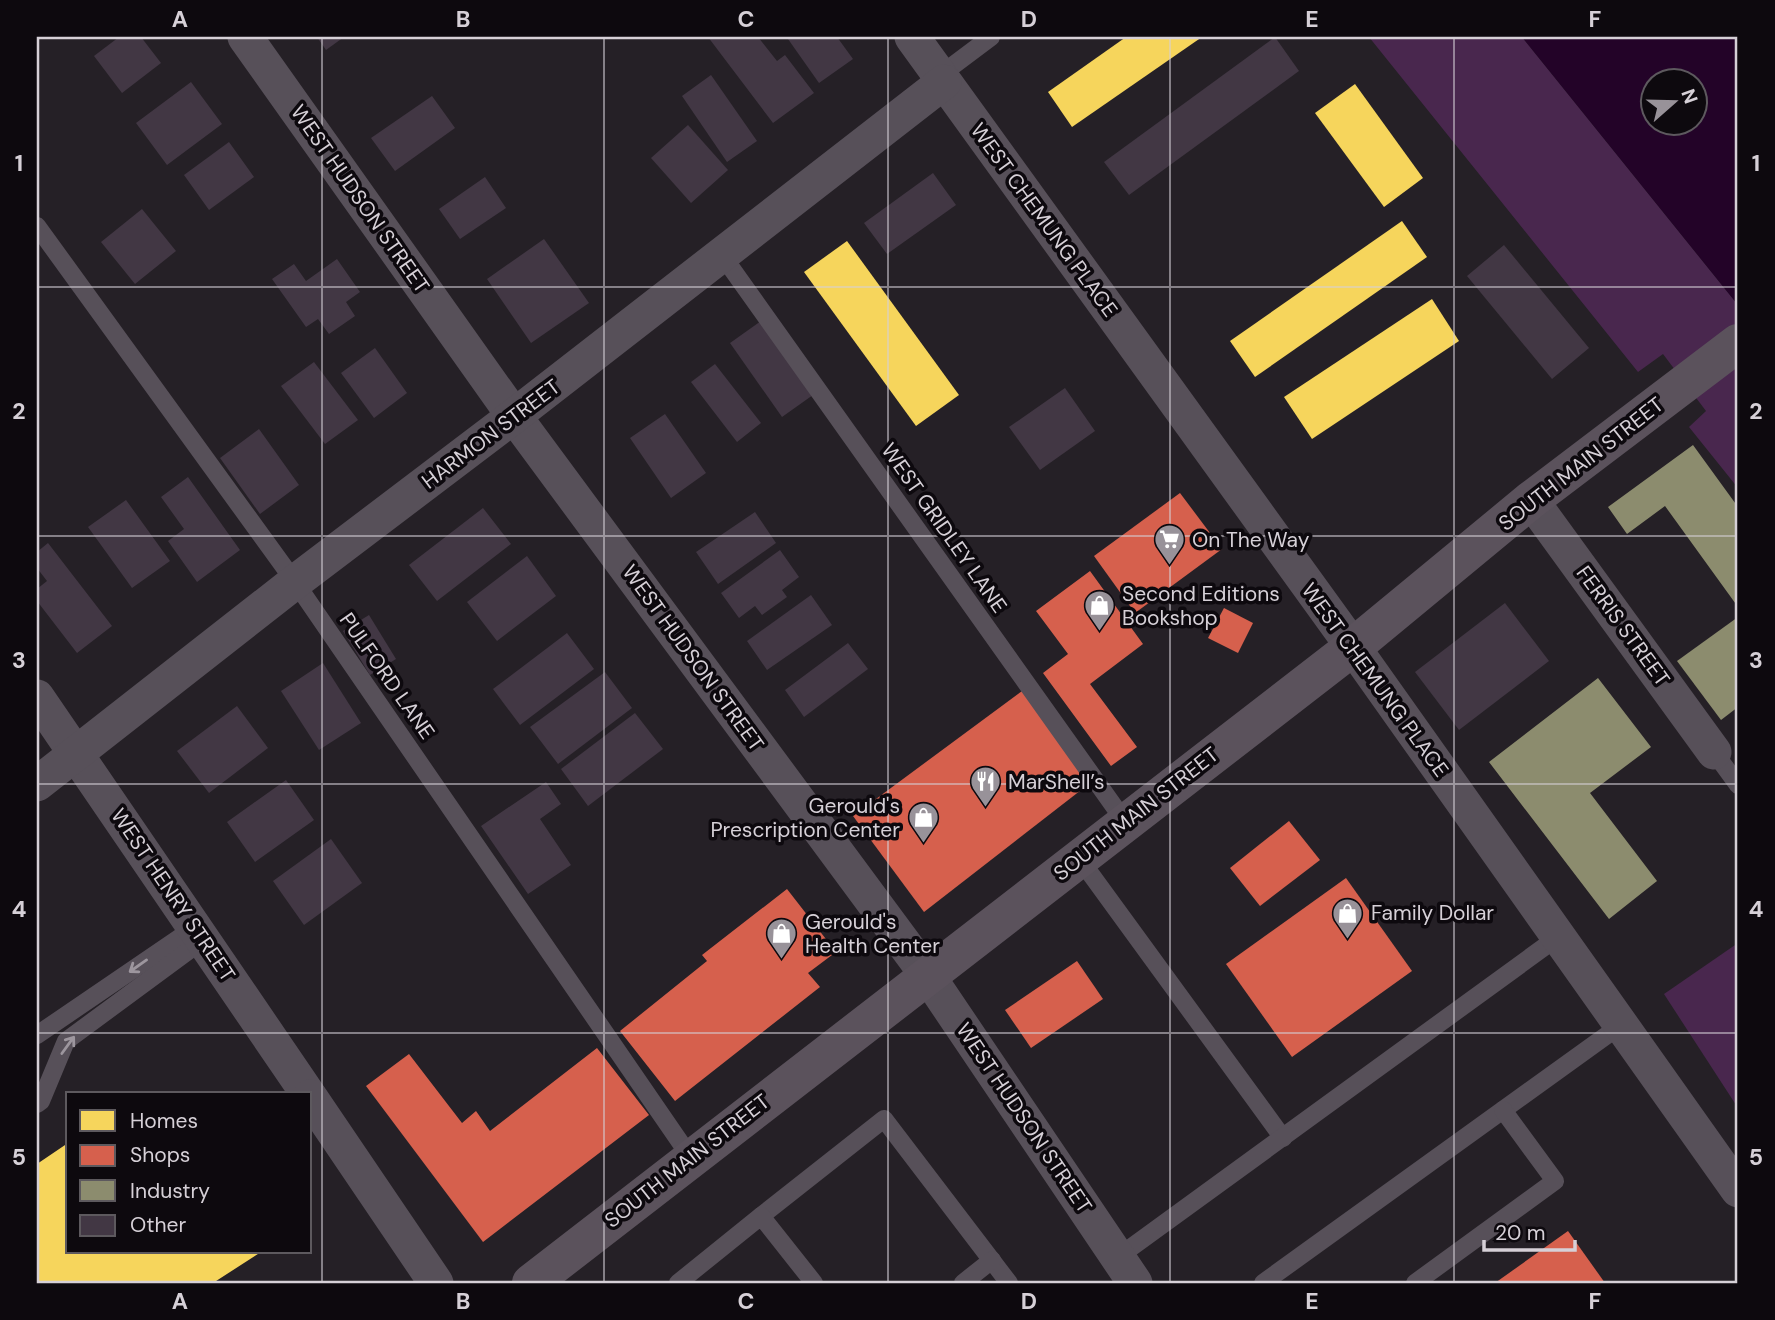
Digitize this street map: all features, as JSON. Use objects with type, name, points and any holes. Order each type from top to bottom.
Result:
[{"type":"main road","name":"SOUTH MAIN STREET","points":[[531,1283],[1353,647],[1531,500],[1738,343]]},
{"type":"street","name":"WEST HUDSON STREET","points":[[245,37],[514,416],[928,976],[1126,1270]]},
{"type":"street","name":"WEST CHEMUNG PLACE","points":[[912,37],[1353,647],[1738,1190]]},
{"type":"street","name":"HARMON STREET","points":[[37,784],[295,582],[722,255],[941,79]]},
{"type":"street","name":"FERRIS STREET","points":[[1531,500],[1730,770]]},
{"type":"street","name":"WEST HENRY STREET","points":[[37,697],[306,1092]]},
{"type":"street","name":"WEST HENRY STREET","points":[[312,1100],[436,1283]]},
{"type":"lane","points":[[941,79],[991,37]]},
{"type":"lane","name":"PULFORD LANE","points":[[37,226],[295,582],[691,1158]]},
{"type":"lane","name":"WEST GRIDLEY LANE","points":[[722,255],[1123,819],[1118,828]]},
{"type":"lane","points":[[1079,858],[1283,1138]]},
{"type":"lane","points":[[37,1035],[199,934]]},
{"type":"lane","points":[[37,1104],[41,1101],[66,1041],[199,934]]},
{"type":"lane","points":[[1126,1270],[1283,1138],[1558,937]]},
{"type":"lane","points":[[1269,1281],[1621,1025]]},
{"type":"lane","points":[[1415,1283],[1555,1181],[1503,1110]]},
{"type":"lane","points":[[678,1283],[884,1119],[1009,1283]]},
{"type":"lane","points":[[761,1216],[814,1283]]},
{"type":"lane","points":[[963,1283],[992,1260]]},
{"type":"shaded area","points":[[1369,37],[1522,37],[1738,305],[1738,488],[1689,427],[1706,411],[1663,354],[1638,372]]},
{"type":"shaded area","points":[[1522,37],[1738,37],[1738,305]]},
{"type":"shaded area","points":[[1738,943],[1738,1108],[1664,994]]},
{"type":"building: Homes","points":[[1126,37],[1202,37],[1072,127],[1048,92]]},
{"type":"building: Homes","points":[[1355,84],[1423,178],[1384,207],[1315,113]]},
{"type":"building: Homes","points":[[1402,221],[1427,257],[1255,377],[1230,341]]},
{"type":"building: Homes","points":[[847,241],[959,395],[916,426],[804,272]]},
{"type":"building: Homes","points":[[1432,299],[1459,341],[1312,439],[1284,397]]},
{"type":"building: Homes","points":[[66,1144],[66,1254],[258,1254],[213,1283],[37,1283],[37,1164]]},
{"type":"building: Shops","points":[[1180,493],[1222,549],[1135,613],[1094,556]]},
{"type":"building: Shops","points":[[1090,571],[1143,644],[1090,684],[1137,747],[1111,766],[1043,673],[1068,654],[1036,611]]},
{"type":"building: Shops","points":[[1224,608],[1253,623],[1238,653],[1208,638]]},
{"type":"building: Shops","points":[[1026,688],[1094,780],[924,912],[853,816]]},
{"type":"building: Shops","points":[[1289,821],[1320,860],[1260,906],[1230,868]]},
{"type":"building: Shops","points":[[1346,878],[1412,971],[1292,1057],[1226,964]]},
{"type":"building: Shops","points":[[787,889],[836,952],[808,973],[820,987],[675,1101],[620,1031],[707,961],[702,955]]},
{"type":"building: Shops","points":[[1077,961],[1103,999],[1031,1048],[1005,1010]]},
{"type":"building: Shops","points":[[597,1048],[649,1115],[483,1242],[366,1086],[409,1054],[462,1123],[476,1111],[490,1131]]},
{"type":"building: Shops","points":[[1568,1231],[1605,1283],[1495,1283]]},
{"type":"building: Industry","points":[[1693,445],[1738,507],[1738,607],[1665,506],[1627,534],[1608,507]]},
{"type":"building: Industry","points":[[1738,617],[1738,707],[1721,720],[1677,661]]},
{"type":"building: Industry","points":[[1598,678],[1651,747],[1590,793],[1657,881],[1609,919],[1489,762]]},
{"type":"building: Other","points":[[119,37],[141,37],[161,63],[122,93],[94,56]]},
{"type":"building: Other","points":[[317,37],[344,37],[326,50]]},
{"type":"building: Other","points":[[708,37],[758,37],[777,61],[785,55],[814,93],[773,123]]},
{"type":"building: Other","points":[[837,37],[853,59],[819,83],[788,39]]},
{"type":"building: Other","points":[[1275,37],[1299,71],[1129,195],[1104,162]]},
{"type":"building: Other","points":[[711,75],[757,141],[727,162],[682,96]]},
{"type":"building: Other","points":[[191,82],[222,124],[167,165],[136,123]]},
{"type":"building: Other","points":[[432,96],[455,128],[395,171],[371,138]]},
{"type":"building: Other","points":[[688,125],[728,170],[691,203],[651,158]]},
{"type":"building: Other","points":[[229,142],[254,177],[209,210],[184,175]]},
{"type":"building: Other","points":[[933,173],[956,205],[887,254],[864,223]]},
{"type":"building: Other","points":[[485,177],[506,208],[460,239],[439,209]]},
{"type":"building: Other","points":[[142,209],[176,251],[135,284],[101,242]]},
{"type":"building: Other","points":[[544,239],[589,303],[531,343],[487,279]]},
{"type":"building: Other","points":[[1504,245],[1589,348],[1552,379],[1467,276]]},
{"type":"building: Other","points":[[337,259],[360,292],[346,302],[355,316],[329,334],[318,319],[306,327],[272,279],[294,264],[306,281]]},
{"type":"building: Other","points":[[761,321],[813,395],[782,417],[730,343]]},
{"type":"building: Other","points":[[375,348],[407,393],[374,418],[341,373]]},
{"type":"building: Other","points":[[314,362],[358,420],[325,444],[281,386]]},
{"type":"building: Other","points":[[715,364],[761,423],[737,442],[691,382]]},
{"type":"building: Other","points":[[1065,388],[1095,431],[1040,470],[1009,427]]},
{"type":"building: Other","points":[[665,414],[706,473],[671,498],[630,438]]},
{"type":"building: Other","points":[[259,429],[299,485],[260,514],[220,458]]},
{"type":"building: Other","points":[[188,477],[240,550],[197,582],[168,541],[184,529],[161,497]]},
{"type":"building: Other","points":[[126,500],[170,561],[132,588],[88,527]]},
{"type":"building: Other","points":[[483,508],[511,544],[437,601],[409,565]]},
{"type":"building: Other","points":[[755,512],[776,543],[718,584],[696,552]]},
{"type":"building: Other","points":[[48,543],[112,626],[77,653],[37,601],[37,589],[47,581],[37,568],[37,552]]},
{"type":"building: Other","points":[[780,550],[799,577],[782,590],[787,597],[762,615],[755,606],[739,618],[721,593]]},
{"type":"building: Other","points":[[527,556],[556,596],[497,641],[467,602]]},
{"type":"building: Other","points":[[811,595],[832,625],[767,670],[747,641]]},
{"type":"building: Other","points":[[1505,603],[1549,661],[1459,730],[1415,672]]},
{"type":"building: Other","points":[[369,615],[396,659],[370,675],[343,631]]},
{"type":"building: Other","points":[[567,633],[594,669],[520,725],[493,689]]},
{"type":"building: Other","points":[[848,643],[868,669],[804,717],[785,690]]},
{"type":"building: Other","points":[[323,663],[361,723],[319,750],[281,691]]},
{"type":"building: Other","points":[[605,672],[632,708],[558,764],[530,727]]},
{"type":"building: Other","points":[[237,706],[268,748],[209,793],[177,751]]},
{"type":"building: Other","points":[[635,713],[663,749],[588,806],[561,769]]},
{"type":"building: Other","points":[[286,780],[314,820],[255,862],[227,822]]},
{"type":"building: Other","points":[[546,782],[561,804],[540,819],[571,865],[528,894],[481,826]]},
{"type":"building: Other","points":[[331,839],[362,883],[304,925],[273,881]]},
{"type":"place","name":"On The Way","points":[[1169,567]]},
{"type":"place","name":"Second Editions Bookshop","points":[[1099,633]]},
{"type":"place","name":"MarShell’s","points":[[985,809]]},
{"type":"place","name":"Gerould's Prescription Center","points":[[923,845]]},
{"type":"place","name":"Family Dollar","points":[[1348,940]]},
{"type":"place","name":"Gerould's Health Center","points":[[782,961]]}]
